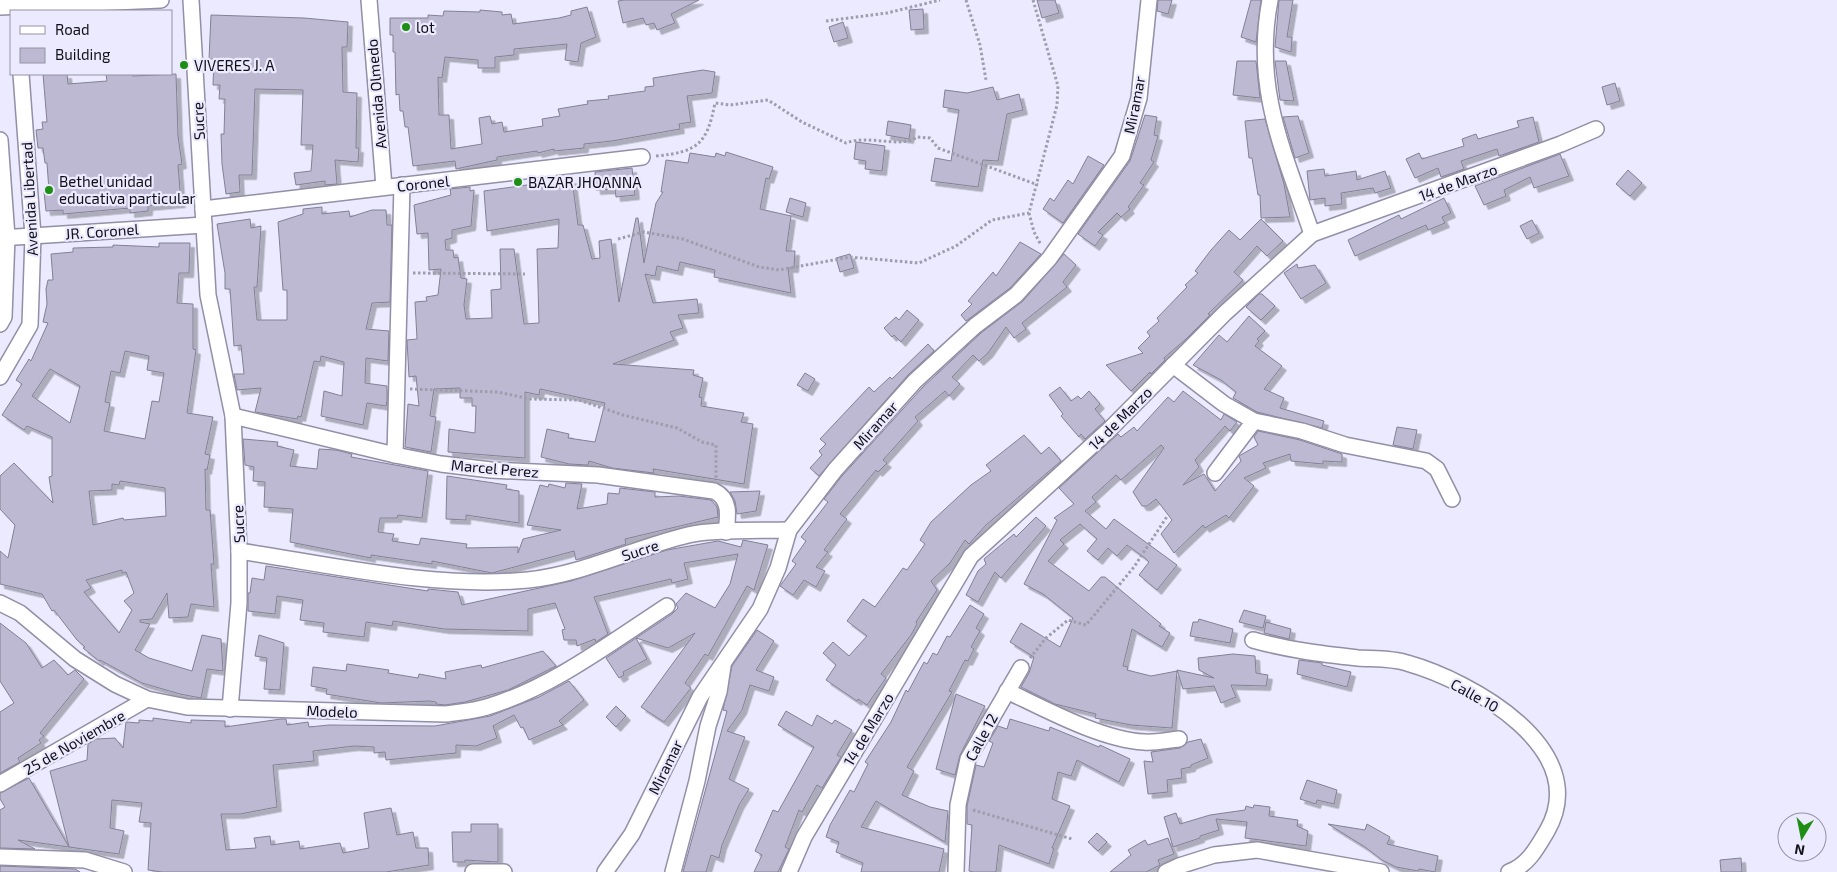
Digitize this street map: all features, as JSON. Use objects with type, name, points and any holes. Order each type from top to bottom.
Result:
[{"type":"street","points":[[0,7],[161,0]]},
{"type":"street","name":"Sucre","points":[[191,0],[208,295],[233,416],[240,551],[451,582],[488,583],[530,580],[573,572],[689,535],[789,530]]},
{"type":"street","name":"Avenida Olmedo","points":[[369,0],[384,187]]},
{"type":"street","name":"Miramar","points":[[605,872],[632,834],[700,697],[724,659],[760,609],[778,568],[789,530],[835,470],[916,381],[975,326],[1016,295],[1049,259],[1122,156],[1138,98],[1149,0]]},
{"type":"street","points":[[1270,0],[1265,28],[1264,63],[1269,102],[1312,234]]},
{"type":"street","name":"Avenida Libertad","points":[[0,377],[30,325],[34,236],[21,75]]},
{"type":"street","name":"14 de Marzo","points":[[790,872],[804,837],[971,556],[1103,435],[1225,313],[1312,234],[1561,144],[1596,129]]},
{"type":"street","name":"Avenida Libertad","points":[[0,140],[4,238],[4,318],[0,324]]},
{"type":"street","name":"Coronel","points":[[203,209],[642,157]]},
{"type":"street","points":[[395,455],[402,185]]},
{"type":"street","name":"JR. Coronel","points":[[4,238],[204,225]]},
{"type":"street","points":[[1174,365],[1224,404],[1254,422],[1302,431],[1345,445],[1426,461],[1437,469],[1452,499]]},
{"type":"street","name":"Marcel Perez","points":[[233,416],[395,455],[491,470],[598,475],[714,491]]},
{"type":"street","points":[[1215,473],[1254,422]]},
{"type":"street","points":[[714,491],[722,495],[727,506],[726,532]]},
{"type":"street","points":[[230,709],[238,630],[240,551]]},
{"type":"street","name":"Modelo","points":[[0,603],[20,613],[75,659],[115,684],[148,699],[187,707],[446,714],[486,708],[522,694],[580,662],[666,606]]},
{"type":"street","name":"Calle 10","points":[[1253,640],[1298,651],[1406,662],[1464,686],[1508,713],[1538,743],[1555,772],[1558,798],[1552,822],[1535,852],[1518,868],[1509,872]]},
{"type":"street","points":[[672,872],[697,781],[708,726],[719,692],[724,659]]},
{"type":"street","name":"Calle 12","points":[[956,872],[958,806],[968,759],[1022,668]]},
{"type":"street","points":[[1007,691],[1060,716],[1115,737],[1144,742],[1179,739]]},
{"type":"street","name":"25 de Noviembre","points":[[0,784],[148,699]]},
{"type":"street","points":[[1166,872],[1214,855],[1257,850],[1382,872]]},
{"type":"street","points":[[0,857],[77,860],[124,872]]},
{"type":"street","points":[[472,872],[504,872]]},
{"type":"path","points":[[826,21],[887,13],[940,0]]},
{"type":"path","points":[[966,0],[980,44],[986,80]]},
{"type":"path","points":[[1033,0],[1058,86],[1057,105],[1038,185],[1029,213],[1034,232],[1049,259]]},
{"type":"path","points":[[642,157],[669,155],[693,148],[710,130],[715,103],[730,105],[768,100],[802,122],[846,143],[858,138],[910,142],[917,136],[930,138],[938,148],[1038,185]]},
{"type":"path","points":[[618,239],[644,232],[684,239],[760,267],[779,270],[850,257],[919,263],[956,246],[992,220],[1029,213]]},
{"type":"path","points":[[400,273],[525,274]]},
{"type":"path","points":[[397,388],[498,392],[530,399],[579,400],[623,415],[677,428],[702,442],[716,445],[714,491]]},
{"type":"path","points":[[1022,668],[1046,638],[1068,620],[1086,625],[1134,567],[1168,515]]},
{"type":"path","points":[[958,806],[1072,839]]},
{"type":"building","points":[[699,0],[671,14],[675,23],[657,30],[654,23],[646,25],[643,18],[623,23],[618,1]]},
{"type":"building","points":[[1037,0],[1055,0],[1059,13],[1042,18]]},
{"type":"building","points":[[1158,0],[1172,0],[1168,14],[1157,11]]},
{"type":"building","points":[[1251,0],[1261,0],[1256,42],[1241,37]]},
{"type":"building","points":[[1279,0],[1293,0],[1287,37],[1292,37],[1291,52],[1275,47]]},
{"type":"building","points":[[587,7],[596,37],[581,43],[578,62],[565,60],[567,44],[514,49],[514,55],[495,57],[495,68],[478,68],[478,60],[445,57],[442,78],[438,77],[439,115],[449,115],[451,149],[482,144],[479,118],[490,116],[492,124],[502,122],[504,132],[543,126],[542,119],[560,116],[558,109],[588,104],[587,101],[609,99],[608,96],[645,91],[645,87],[654,86],[653,78],[703,70],[715,72],[712,93],[687,96],[691,122],[679,124],[680,129],[584,144],[584,148],[554,151],[554,149],[538,153],[537,151],[497,157],[497,160],[456,169],[455,161],[413,166],[408,127],[405,127],[403,111],[400,111],[399,94],[396,95],[395,52],[393,52],[393,35],[390,35],[390,18],[428,18],[428,15],[443,16],[444,11],[480,12],[480,10],[502,12],[502,15],[511,14],[513,24],[559,18],[571,15],[571,11]]},
{"type":"building","points":[[923,9],[924,29],[911,30],[909,10]]},
{"type":"building","points":[[211,15],[304,18],[348,22],[347,47],[342,47],[343,92],[357,93],[356,148],[359,148],[358,162],[335,160],[337,184],[325,185],[325,181],[296,185],[294,173],[311,171],[313,145],[301,145],[303,90],[255,89],[252,175],[239,175],[240,192],[226,194],[221,134],[224,134],[225,99],[219,99],[220,85],[213,85],[214,59],[209,59]]},
{"type":"building","points":[[843,22],[848,38],[834,42],[829,27]]},
{"type":"building","points":[[1237,61],[1256,61],[1260,98],[1233,95]]},
{"type":"building","points":[[1275,61],[1286,61],[1294,101],[1280,100]]},
{"type":"building","points":[[176,74],[178,136],[182,164],[178,165],[181,203],[148,206],[148,211],[130,213],[130,208],[63,214],[63,210],[46,211],[44,192],[49,191],[47,163],[45,163],[43,148],[38,148],[36,130],[43,129],[42,122],[47,122],[43,75],[67,75],[68,84],[107,81],[106,75]]},
{"type":"building","points":[[1615,83],[1620,101],[1607,105],[1602,87]]},
{"type":"building","points":[[993,87],[997,100],[1019,94],[1023,110],[1007,114],[998,161],[983,160],[978,187],[931,181],[935,158],[951,161],[959,110],[943,107],[945,90],[967,93]]},
{"type":"building","points":[[1145,115],[1157,117],[1154,135],[1158,136],[1151,160],[1154,162],[1140,183],[1144,185],[1128,207],[1130,209],[1121,217],[1117,213],[1098,232],[1103,235],[1095,246],[1078,234],[1130,161]]},
{"type":"building","points":[[1298,116],[1309,153],[1295,158],[1283,117]]},
{"type":"building","points":[[1533,117],[1539,142],[1499,156],[1497,149],[1461,161],[1464,169],[1441,177],[1438,168],[1415,178],[1406,159],[1419,153],[1422,159],[1464,146],[1462,139],[1476,134],[1478,139],[1519,127],[1517,121]]},
{"type":"building","points":[[1265,119],[1284,184],[1290,217],[1261,218],[1260,195],[1258,195],[1252,158],[1249,158],[1245,121]]},
{"type":"building","points":[[888,121],[911,125],[909,139],[886,135]]},
{"type":"building","points":[[856,142],[885,146],[882,171],[865,169],[866,161],[854,159]]},
{"type":"building","points":[[726,152],[773,167],[769,179],[766,178],[760,209],[791,216],[786,251],[795,251],[794,268],[788,268],[791,293],[714,277],[715,270],[680,262],[678,271],[657,266],[655,276],[645,274],[653,303],[697,299],[699,313],[678,315],[683,328],[670,332],[674,340],[613,364],[694,370],[693,375],[703,378],[699,397],[702,398],[701,406],[744,413],[741,422],[753,424],[744,484],[653,469],[654,473],[612,468],[589,461],[588,465],[569,464],[541,457],[547,429],[569,434],[568,438],[595,442],[605,403],[540,389],[539,395],[525,392],[525,458],[448,452],[449,429],[475,433],[476,406],[472,406],[472,398],[460,398],[460,388],[434,389],[430,416],[436,417],[431,452],[405,447],[408,404],[419,406],[416,376],[409,377],[407,340],[417,339],[415,302],[427,301],[426,297],[438,295],[441,269],[429,270],[428,233],[417,234],[414,205],[451,195],[450,189],[470,187],[470,191],[474,190],[471,226],[452,230],[452,238],[445,240],[446,250],[453,250],[454,258],[458,257],[461,278],[467,279],[464,305],[466,319],[492,318],[491,290],[501,289],[500,249],[514,249],[524,324],[539,323],[537,249],[558,248],[559,219],[487,231],[484,191],[541,183],[542,188],[572,179],[578,225],[583,225],[592,259],[600,258],[599,241],[611,239],[619,302],[636,218],[638,218],[644,263],[656,203],[663,192],[661,192],[666,160],[688,163],[690,153],[715,157],[716,153],[725,156]]},
{"type":"building","points":[[1560,154],[1569,176],[1534,188],[1530,177],[1504,190],[1506,196],[1484,205],[1475,186]]},
{"type":"building","points":[[1088,156],[1104,165],[1063,223],[1043,209],[1050,198],[1054,201],[1068,180],[1073,184]]},
{"type":"building","points":[[632,168],[635,195],[616,197],[615,189],[596,190],[595,172]]},
{"type":"building","points":[[1324,169],[1325,176],[1356,171],[1357,180],[1385,171],[1391,188],[1375,193],[1373,188],[1341,193],[1342,204],[1325,206],[1325,198],[1310,200],[1307,171]]},
{"type":"building","points":[[1628,170],[1642,183],[1630,196],[1616,184]]},
{"type":"building","points":[[790,198],[806,203],[803,217],[786,212]]},
{"type":"building","points":[[1444,198],[1451,213],[1442,217],[1445,223],[1428,230],[1426,225],[1355,256],[1348,240],[1399,215],[1401,219]]},
{"type":"building","points":[[322,207],[322,214],[349,211],[350,217],[372,210],[386,210],[387,225],[392,225],[390,302],[372,303],[366,329],[389,331],[388,361],[366,358],[365,383],[387,386],[387,401],[386,406],[367,403],[363,425],[321,416],[324,391],[342,396],[344,362],[321,356],[320,362],[314,361],[301,417],[298,416],[297,419],[255,412],[261,388],[237,390],[234,374],[244,374],[241,345],[234,346],[230,289],[225,289],[225,273],[217,224],[250,219],[251,228],[261,226],[257,287],[254,287],[257,320],[287,320],[287,290],[283,290],[278,222],[303,214],[303,209]]},
{"type":"building","points":[[1261,219],[1283,241],[1267,256],[1257,246],[1234,272],[1243,280],[1208,314],[1210,315],[1186,339],[1164,358],[1165,360],[1151,374],[1150,372],[1131,391],[1106,365],[1143,353],[1138,348],[1150,336],[1147,332],[1159,321],[1157,318],[1187,287],[1185,285],[1198,273],[1195,271],[1211,250],[1229,230],[1240,240]]},
{"type":"building","points":[[1532,220],[1539,233],[1527,239],[1520,226]]},
{"type":"building","points":[[1020,242],[1041,254],[1010,288],[966,321],[961,315],[972,304],[968,301],[993,272],[996,276]]},
{"type":"building","points":[[159,243],[190,243],[189,273],[179,273],[177,303],[193,304],[193,349],[196,350],[187,413],[213,417],[205,454],[210,455],[207,470],[205,469],[206,510],[210,510],[214,564],[211,564],[214,607],[191,604],[188,617],[169,618],[167,593],[152,619],[140,620],[140,622],[150,624],[135,650],[149,658],[192,671],[202,635],[221,639],[223,671],[207,669],[201,698],[142,683],[99,661],[83,648],[85,647],[77,640],[54,610],[52,611],[42,594],[0,584],[0,551],[8,558],[15,525],[0,509],[0,476],[14,463],[53,503],[49,477],[52,476],[52,437],[27,426],[24,430],[2,415],[22,384],[16,380],[29,359],[31,361],[48,323],[43,322],[47,304],[46,289],[48,280],[53,280],[51,254],[73,252],[73,248],[113,247],[113,245],[159,247]],"holes":[[[125,351],[149,356],[147,370],[164,373],[159,402],[152,401],[145,439],[104,431],[110,403],[105,402],[111,371],[120,373]],[[50,369],[80,386],[70,423],[32,396]],[[120,481],[165,488],[166,516],[124,520],[123,518],[93,525],[89,491],[112,490],[112,484],[119,485]],[[122,570],[122,573],[126,572],[134,593],[124,601],[132,610],[119,633],[84,592],[91,588],[86,580]]]},
{"type":"building","points":[[850,254],[854,268],[840,272],[836,258]]},
{"type":"building","points":[[1064,254],[1076,265],[1063,282],[1067,287],[1022,323],[1026,329],[1014,338],[1006,327],[988,353],[979,361],[973,355],[952,377],[960,384],[949,396],[945,391],[915,417],[918,421],[883,460],[887,463],[878,472],[876,470],[840,514],[847,519],[824,550],[828,552],[816,567],[825,571],[816,587],[804,580],[793,595],[780,586],[796,564],[792,561],[806,541],[801,537],[828,502],[824,499],[842,476],[922,388],[981,333],[1023,301]]},
{"type":"building","points":[[1297,264],[1298,268],[1315,265],[1326,283],[1301,299],[1284,273]]},
{"type":"building","points":[[1259,294],[1262,294],[1275,306],[1261,320],[1246,307]]},
{"type":"building","points":[[907,310],[919,320],[901,342],[894,335],[892,337],[884,328],[896,317],[899,320]]},
{"type":"building","points":[[1249,316],[1265,331],[1257,339],[1259,341],[1255,346],[1282,366],[1264,389],[1284,398],[1280,408],[1324,421],[1322,428],[1257,412],[1233,398],[1236,392],[1221,380],[1193,365],[1219,335],[1227,342]]},
{"type":"building","points":[[928,344],[934,351],[908,375],[819,476],[810,468],[822,455],[819,451],[826,444],[820,439],[869,387],[874,392],[890,377],[892,379]]},
{"type":"building","points":[[805,373],[815,379],[808,391],[797,385]]},
{"type":"building","points":[[1060,387],[1071,401],[1078,396],[1081,399],[1089,391],[1100,404],[1095,409],[1105,421],[1085,439],[1081,434],[1079,437],[1061,416],[1063,414],[1049,395]]},
{"type":"building","points":[[1183,391],[1221,420],[1224,414],[1237,422],[1230,431],[1225,426],[1195,460],[1199,467],[1183,485],[1204,474],[1215,491],[1241,461],[1239,456],[1258,445],[1254,437],[1258,431],[1300,440],[1342,454],[1342,462],[1323,461],[1323,464],[1291,461],[1290,454],[1263,463],[1266,468],[1244,478],[1254,486],[1229,518],[1226,515],[1205,528],[1203,525],[1174,553],[1161,534],[1172,520],[1156,499],[1147,506],[1142,506],[1133,492],[1164,448],[1161,445],[1121,480],[1116,475],[1092,497],[1096,502],[1085,511],[1106,529],[1114,519],[1177,565],[1157,590],[1139,575],[1149,562],[1145,558],[1127,545],[1117,556],[1108,548],[1098,560],[1087,551],[1097,539],[1080,524],[1060,540],[1064,544],[1048,561],[1089,591],[1101,577],[1105,577],[1161,624],[1159,626],[1170,633],[1162,647],[1132,629],[1123,666],[1128,667],[1127,670],[1151,676],[1177,671],[1172,728],[1131,725],[1095,718],[1096,714],[1055,704],[1021,687],[1029,673],[1034,657],[1010,642],[1021,623],[1060,647],[1073,618],[1043,594],[1024,584],[1057,520],[1054,518],[1074,504],[1059,488],[1118,434],[1121,437],[1134,427],[1137,431],[1168,397],[1174,402]]},
{"type":"building","points":[[1397,427],[1417,430],[1413,449],[1393,445]]},
{"type":"building","points":[[1024,435],[1041,454],[1049,447],[1061,461],[986,525],[969,544],[965,540],[950,563],[931,581],[937,590],[916,622],[917,624],[911,635],[881,674],[886,678],[867,705],[858,699],[857,701],[826,680],[836,665],[823,653],[833,642],[849,656],[867,636],[847,621],[863,599],[875,607],[903,568],[907,570],[925,544],[920,540],[931,522],[971,485],[991,471],[986,465]]},
{"type":"building","points":[[243,439],[278,442],[277,446],[294,450],[290,466],[317,469],[319,449],[336,450],[352,454],[351,457],[428,471],[422,518],[398,515],[397,518],[380,518],[378,532],[394,534],[392,541],[419,545],[421,538],[467,544],[466,548],[518,547],[518,553],[523,539],[561,530],[527,525],[540,485],[548,487],[549,484],[565,488],[566,483],[582,484],[577,509],[607,504],[608,493],[619,494],[620,488],[655,492],[655,497],[679,496],[711,500],[717,507],[718,517],[625,539],[626,544],[576,560],[574,551],[492,573],[432,561],[432,564],[371,555],[371,558],[290,542],[293,509],[264,507],[265,482],[253,481],[254,467],[245,465]]},
{"type":"building","points":[[447,476],[507,485],[506,489],[519,491],[519,523],[466,515],[466,520],[446,519]]},
{"type":"building","points":[[760,491],[756,511],[737,514],[735,501],[730,492]]},
{"type":"building","points":[[1036,517],[1046,526],[1001,578],[995,572],[978,602],[966,595],[978,571],[986,564],[984,559],[1014,534],[1016,537]]},
{"type":"building","points":[[743,540],[768,545],[754,590],[747,586],[708,656],[705,654],[685,683],[691,688],[664,722],[641,707],[695,633],[668,648],[636,638],[672,614],[678,608],[676,604],[686,593],[715,608],[730,584],[738,554],[684,563],[688,579],[672,583],[671,579],[594,597],[608,634],[596,642],[595,639],[577,646],[576,640],[564,640],[562,630],[565,629],[555,603],[528,609],[528,631],[444,629],[393,621],[392,626],[366,622],[364,637],[323,632],[324,623],[300,620],[303,600],[277,596],[275,614],[248,611],[248,593],[250,593],[252,578],[264,580],[266,566],[428,591],[428,589],[458,592],[462,605],[571,581],[667,550],[718,541],[741,547]]},
{"type":"building","points":[[970,605],[984,614],[976,628],[980,631],[971,647],[974,649],[968,661],[965,660],[949,691],[952,692],[907,767],[914,771],[902,795],[930,807],[948,811],[945,842],[876,801],[861,827],[944,849],[939,872],[861,872],[863,863],[836,852],[839,842],[826,837],[830,825],[850,790],[854,792],[868,764],[865,762],[891,722],[906,690],[908,692],[924,662],[927,664],[933,653],[937,655],[947,636],[950,637]]},
{"type":"building","points":[[1244,610],[1266,616],[1263,628],[1239,622]]},
{"type":"building","points":[[1199,619],[1233,629],[1230,643],[1190,636],[1193,622],[1198,622]]},
{"type":"building","points":[[1266,622],[1291,629],[1289,639],[1264,633]]},
{"type":"building","points":[[0,623],[26,643],[42,668],[54,660],[68,675],[75,670],[84,679],[40,733],[44,736],[39,740],[41,743],[18,758],[20,762],[0,773],[0,712],[14,703],[0,681]]},
{"type":"building","points":[[757,630],[774,641],[756,670],[774,677],[769,691],[750,685],[742,710],[727,731],[745,737],[729,779],[749,789],[739,805],[722,845],[719,858],[711,855],[706,872],[683,872],[727,711],[723,710],[732,666]]},
{"type":"building","points":[[259,635],[284,643],[280,690],[264,689],[267,658],[255,656]]},
{"type":"building","points":[[636,638],[647,659],[623,672],[624,675],[619,678],[606,658]]},
{"type":"building","points":[[543,651],[556,666],[508,690],[465,702],[445,705],[429,701],[381,703],[326,694],[327,689],[311,686],[313,667],[346,671],[347,664],[389,670],[388,673],[418,678],[419,674],[446,679],[445,672],[481,665],[482,668]]},
{"type":"building","points":[[1233,654],[1255,656],[1256,673],[1268,675],[1266,686],[1231,685],[1236,697],[1221,703],[1214,686],[1183,689],[1177,670],[1214,678],[1199,670],[1198,658]]},
{"type":"building","points":[[1299,660],[1322,663],[1322,665],[1351,672],[1347,687],[1297,674]]},
{"type":"building","points":[[569,681],[584,700],[559,721],[563,725],[529,740],[523,727],[521,728],[514,715],[493,726],[497,738],[476,746],[456,745],[456,753],[386,760],[385,752],[374,753],[374,747],[354,746],[313,751],[314,761],[273,765],[277,807],[240,814],[221,814],[226,850],[256,848],[254,838],[270,836],[271,845],[299,841],[300,849],[340,843],[343,853],[369,848],[364,813],[391,808],[397,835],[413,832],[416,848],[428,848],[429,865],[386,872],[162,872],[148,870],[151,823],[139,822],[142,803],[112,800],[110,828],[124,831],[119,854],[69,847],[50,771],[87,760],[88,744],[96,739],[115,738],[123,748],[126,722],[139,723],[139,720],[153,721],[153,718],[191,723],[191,720],[225,721],[225,727],[286,719],[287,725],[308,722],[309,727],[329,725],[435,726],[490,716],[539,697]]},
{"type":"building","points":[[956,694],[985,706],[960,755],[955,775],[936,769]]},
{"type":"building","points":[[616,706],[626,716],[616,727],[606,717]]},
{"type":"building","points":[[786,711],[812,726],[817,715],[832,724],[835,720],[852,730],[837,755],[841,757],[822,788],[817,785],[802,812],[799,810],[785,847],[789,849],[778,872],[754,872],[762,855],[755,851],[773,810],[778,812],[814,747],[778,725]]},
{"type":"building","points":[[1010,719],[1049,731],[1050,727],[1099,747],[1100,745],[1130,759],[1119,782],[1077,760],[1071,776],[1058,772],[1052,799],[1070,806],[1052,848],[1054,848],[1049,864],[999,845],[996,872],[969,871],[972,825],[967,824],[967,806],[976,765],[984,767],[993,743],[989,741],[998,726],[1007,729]]},
{"type":"building","points":[[1201,739],[1208,758],[1191,765],[1191,767],[1181,769],[1182,778],[1167,780],[1168,792],[1148,794],[1144,761],[1153,762],[1151,752],[1180,748],[1188,742]]},
{"type":"building","points":[[29,778],[69,847],[18,840],[35,849],[0,848],[0,810],[5,807],[0,799],[0,793]]},
{"type":"building","points":[[1307,780],[1337,790],[1334,804],[1317,800],[1316,804],[1300,799]]},
{"type":"building","points":[[1254,805],[1270,807],[1269,816],[1298,820],[1297,826],[1308,831],[1306,846],[1245,838],[1247,822],[1216,819],[1219,830],[1173,847],[1164,817],[1176,813],[1180,824],[1210,815],[1245,810],[1246,806],[1253,808]]},
{"type":"building","points":[[471,824],[498,824],[498,862],[465,860],[465,862],[453,862],[452,832],[471,832]]},
{"type":"building","points":[[1328,824],[1365,830],[1367,824],[1390,837],[1387,844],[1438,856],[1435,872],[1396,867],[1382,860]]},
{"type":"building","points":[[1097,833],[1107,842],[1098,851],[1088,842]]},
{"type":"building","points":[[1168,838],[1174,854],[1158,860],[1160,865],[1146,872],[1110,872],[1131,855],[1128,850],[1145,840],[1148,845]]},
{"type":"building","points":[[1741,858],[1742,872],[1721,872],[1720,860]]},
{"type":"building","points":[[0,866],[75,869],[80,872],[0,872]]},
{"type":"place","name":"lot","points":[[406,27]]},
{"type":"place","name":"VIVERES J. A","points":[[184,65]]},
{"type":"place","name":"BAZAR JHOANNA","points":[[518,182]]},
{"type":"place","name":"Bethel unidad educativa particular","points":[[49,190]]}]
